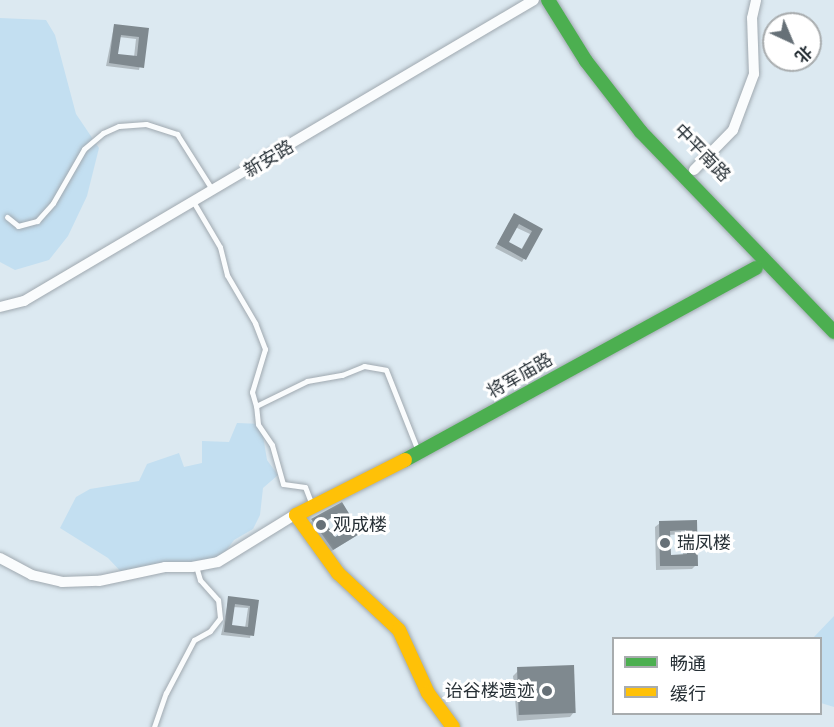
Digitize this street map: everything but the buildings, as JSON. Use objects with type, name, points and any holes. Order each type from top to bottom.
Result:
[{"type":"main road","points":[[548,0],[586,61],[641,132],[834,332]]},
{"type":"main road","name":"中平南路","points":[[562,0],[631,101],[834,315]]},
{"type":"main road","name":"将军庙路","points":[[303,510],[419,452],[756,268]]},
{"type":"main road","points":[[303,510],[338,573],[399,630],[428,693],[453,727]]},
{"type":"street","name":"新安路","points":[[0,307],[24,301],[214,192],[534,0]]},
{"type":"street","points":[[694,170],[733,130],[754,74],[752,18],[756,0]]},
{"type":"street","name":"将军庙路","points":[[0,558],[32,575],[62,582],[99,581],[165,567],[196,566],[218,562],[303,510]]},
{"type":"lane","points":[[7,217],[18,225],[37,221],[54,203],[84,149],[103,133],[119,126],[146,124],[177,134],[214,192]]},
{"type":"lane","points":[[194,203],[220,247],[227,275],[255,323],[265,349],[252,392],[258,423],[272,444],[283,484],[305,488],[303,510]]},
{"type":"lane","points":[[256,406],[307,381],[342,375],[364,366],[386,370],[419,452]]},
{"type":"lane","points":[[154,727],[166,693],[194,640],[210,631],[220,618],[218,600],[200,580],[196,566]]},
{"type":"shaded area","points":[[0,18],[46,20],[55,35],[76,114],[99,148],[87,196],[68,236],[49,260],[15,270],[0,262]]},
{"type":"shaded area","points":[[237,423],[261,424],[267,460],[278,475],[263,488],[260,515],[253,529],[234,540],[218,562],[125,576],[108,558],[60,528],[76,497],[90,489],[139,481],[147,464],[179,453],[184,467],[202,463],[202,441],[229,442]]},
{"type":"shaded area","points":[[834,616],[834,707],[822,703],[822,637],[814,637]]},
{"type":"traffic: fast","points":[[548,0],[586,61],[641,132],[834,332]]},
{"type":"traffic: fast","points":[[405,460],[756,268]]},
{"type":"traffic: slow","points":[[405,460],[296,515],[338,573],[399,630],[428,693],[453,727]]},
{"type":"place","name":"观成楼","points":[[321,525]]},
{"type":"place","name":"瑞凤楼","points":[[665,543]]},
{"type":"place","name":"诒谷楼遗迹","points":[[547,691]]}]
